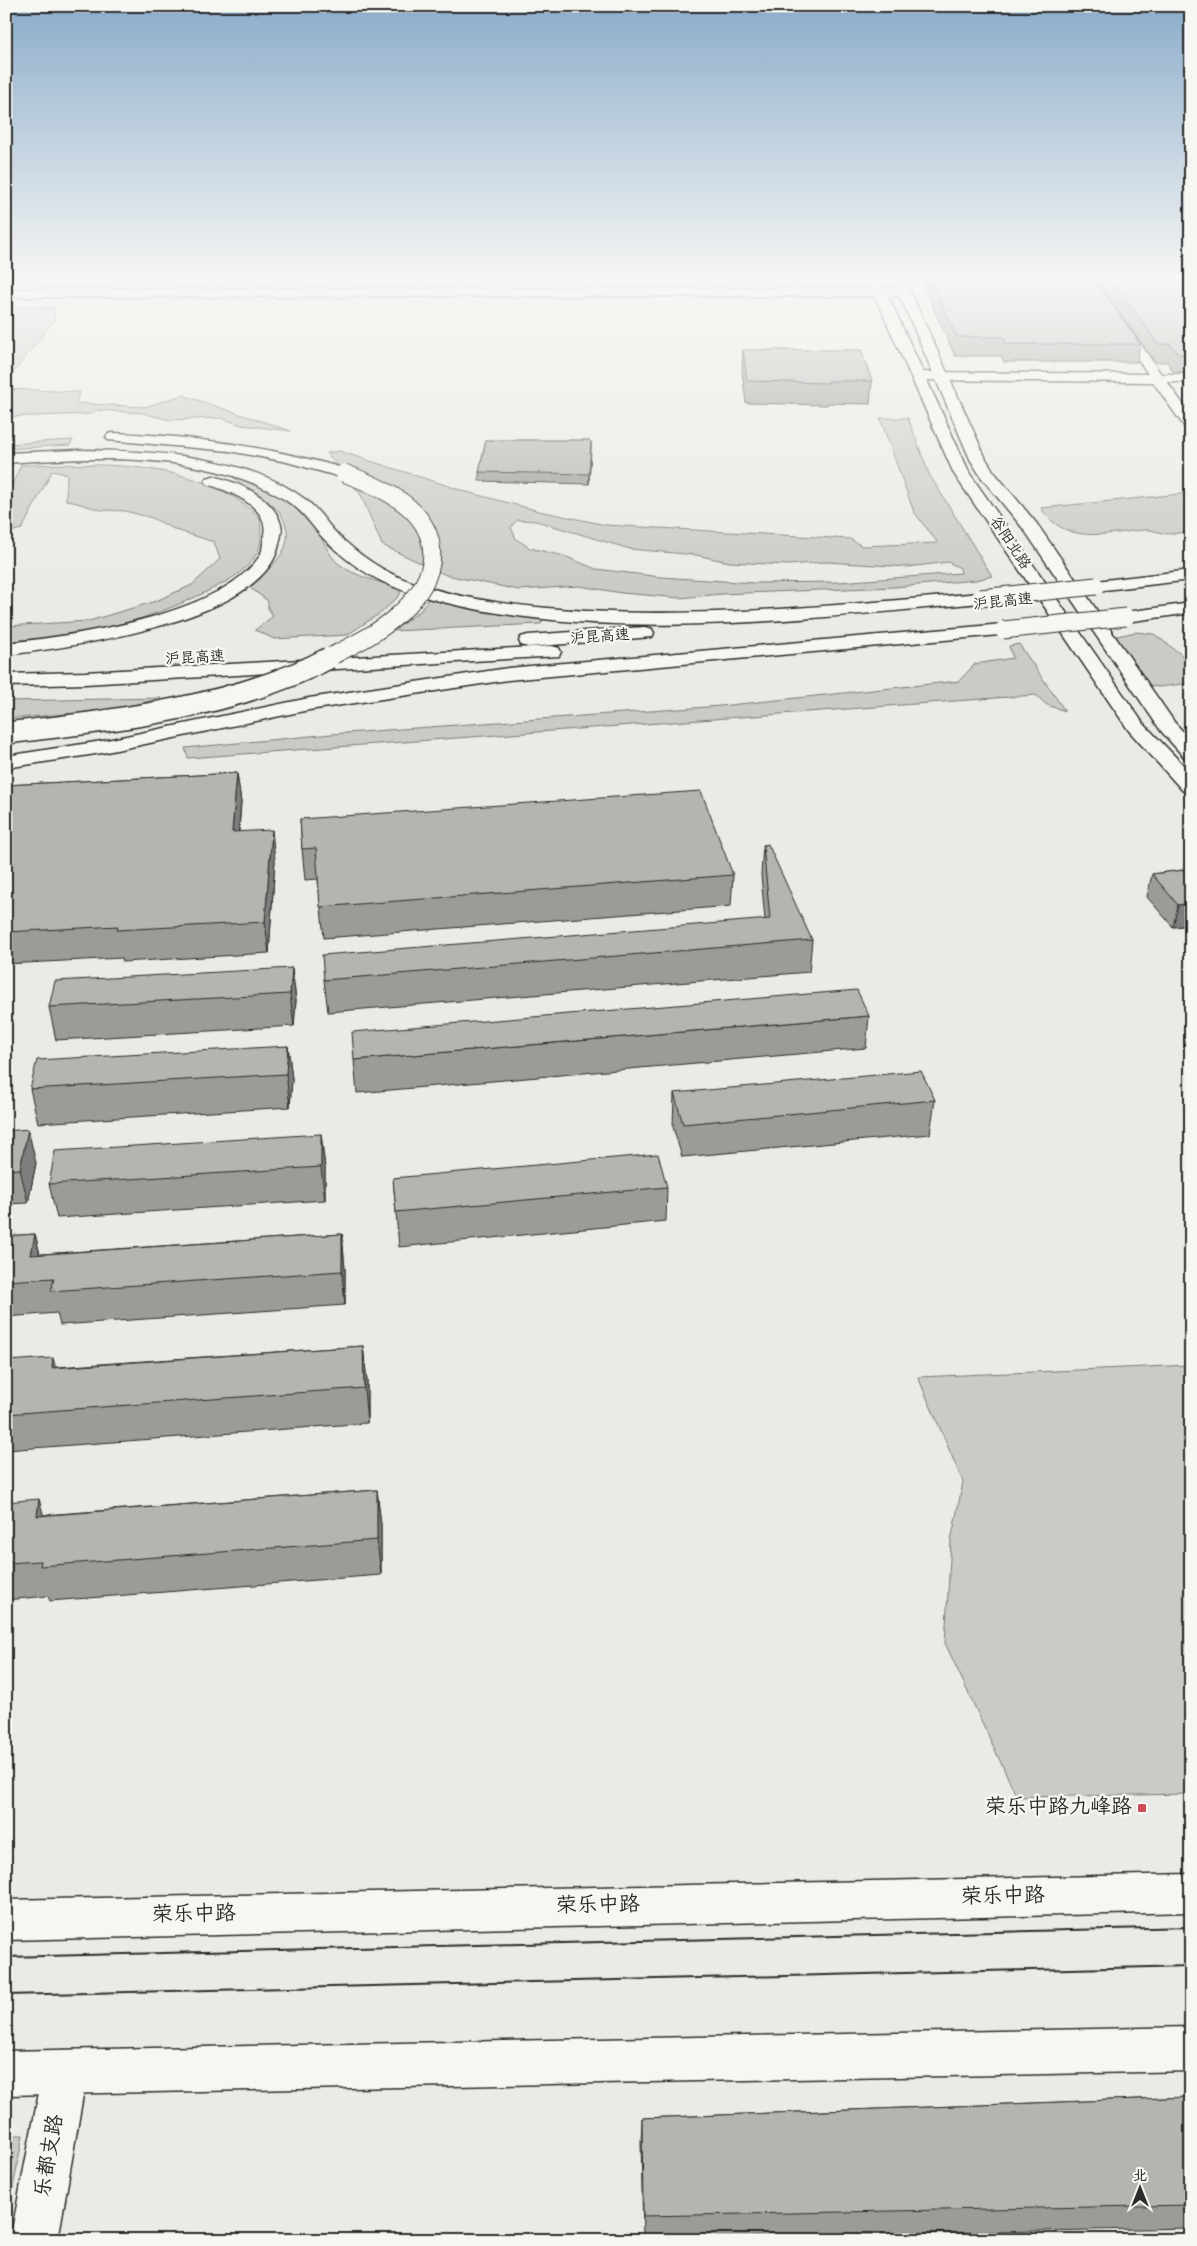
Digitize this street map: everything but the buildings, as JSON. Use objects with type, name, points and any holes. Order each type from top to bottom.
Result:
[{"type":"main road","name":"谷阳北路","points":[[919,379],[962,474],[1136,728],[1191,786]]},
{"type":"main road","name":"谷阳北路","points":[[941,379],[987,474],[1031,528],[1168,727],[1191,753]]},
{"type":"main road","points":[[1158,379],[1191,426]]},
{"type":"main road","points":[[6,733],[144,715],[229,696],[268,684],[325,661],[380,629],[397,616],[421,589],[432,563],[431,545],[425,528],[406,505],[375,486],[344,473],[309,463],[252,452],[160,439],[100,437]]},
{"type":"main road","points":[[125,438],[210,451],[286,476]]},
{"type":"main road","points":[[6,458],[63,455],[178,460],[250,476],[279,488],[301,503],[318,519],[328,534],[366,568],[406,586],[432,594],[459,601],[523,612],[584,616],[709,619],[982,601]]},
{"type":"main road","points":[[6,464],[104,463],[164,469],[225,484],[246,495],[263,508],[273,522],[275,537],[270,553],[259,569],[237,587],[207,603],[169,618],[125,630],[74,640],[6,649]]},
{"type":"main road","points":[[340,525],[345,533],[346,549]]},
{"type":"main road","name":"沪昆高速","points":[[6,665],[90,663],[596,638],[982,601],[1191,577]]},
{"type":"main road","name":"沪昆高速","points":[[6,680],[85,678],[623,648],[1002,630],[1191,608]]},
{"type":"main road","points":[[6,762],[111,745],[309,704],[508,674],[1002,630]]},
{"type":"main road","name":"荣乐中路","points":[[6,1920],[1191,1893]]},
{"type":"main road","points":[[6,2073],[1191,2049]]},
{"type":"main road","name":"乐都支路","points":[[34,2240],[65,2072]]},
{"type":"shaded area","points":[[6,389],[80,392],[75,403],[145,407],[182,395],[291,431],[241,425],[221,418],[170,420],[142,413],[96,410],[91,414],[6,417]]},
{"type":"shaded area","points":[[880,418],[908,418],[929,474],[992,576],[976,580],[895,587],[721,594],[680,598],[622,593],[579,586],[519,590],[446,575],[382,545],[361,495],[327,453],[339,451],[467,492],[539,511],[606,525],[850,539],[862,546],[938,543],[914,512]],"holes":[[[517,520],[536,521],[630,549],[696,555],[729,562],[788,565],[826,562],[908,567],[948,562],[960,568],[961,573],[839,582],[754,583],[661,577],[596,569],[564,556],[530,548],[516,539],[511,527]]]},
{"type":"shaded area","points":[[73,440],[70,445],[6,449],[6,444]]},
{"type":"shaded area","points":[[72,464],[122,466],[172,473],[196,480],[220,489],[241,502],[260,518],[260,546],[246,568],[233,577],[219,586],[181,604],[157,613],[108,628],[83,633],[32,640],[6,641],[6,626],[89,621],[156,601],[192,585],[220,559],[214,542],[176,530],[152,518],[125,511],[101,510],[66,500],[67,474],[52,471],[22,529],[6,533],[6,498],[21,465]]},
{"type":"shaded area","points":[[230,475],[278,494],[298,508],[316,529],[339,564],[360,576],[400,588],[400,595],[382,612],[347,635],[274,639],[255,630],[273,616],[268,608],[268,601],[249,587],[275,563],[286,545],[287,535],[285,524],[279,511]]},
{"type":"shaded area","points":[[1191,493],[1191,531],[1173,534],[1147,530],[1101,534],[1074,532],[1062,528],[1051,520],[1041,508]]},
{"type":"shaded area","points":[[428,599],[482,612],[543,618],[541,624],[393,631],[421,610]]},
{"type":"shaded area","points":[[1136,632],[1154,634],[1191,662],[1191,683],[1159,687],[1145,685],[1108,638]]},
{"type":"shaded area","points":[[1019,644],[1065,711],[1047,705],[1036,695],[188,758],[185,748],[332,734],[720,706],[959,681],[975,664],[1013,658],[1009,646]]},
{"type":"shaded area","points":[[161,698],[104,710],[6,719],[6,701]]},
{"type":"shaded area","points":[[1191,1365],[1191,1794],[1017,1797],[945,1643],[951,1541],[963,1482],[918,1377]]},
{"type":"shaded area","points":[[6,2135],[23,2135],[6,2225]]},
{"type":"tram line","points":[[6,1957],[1191,1927]]},
{"type":"tram line","points":[[6,1995],[1191,1966]]},
{"type":"place","name":"荣乐中路九峰路","points":[[1142,1808]]}]
